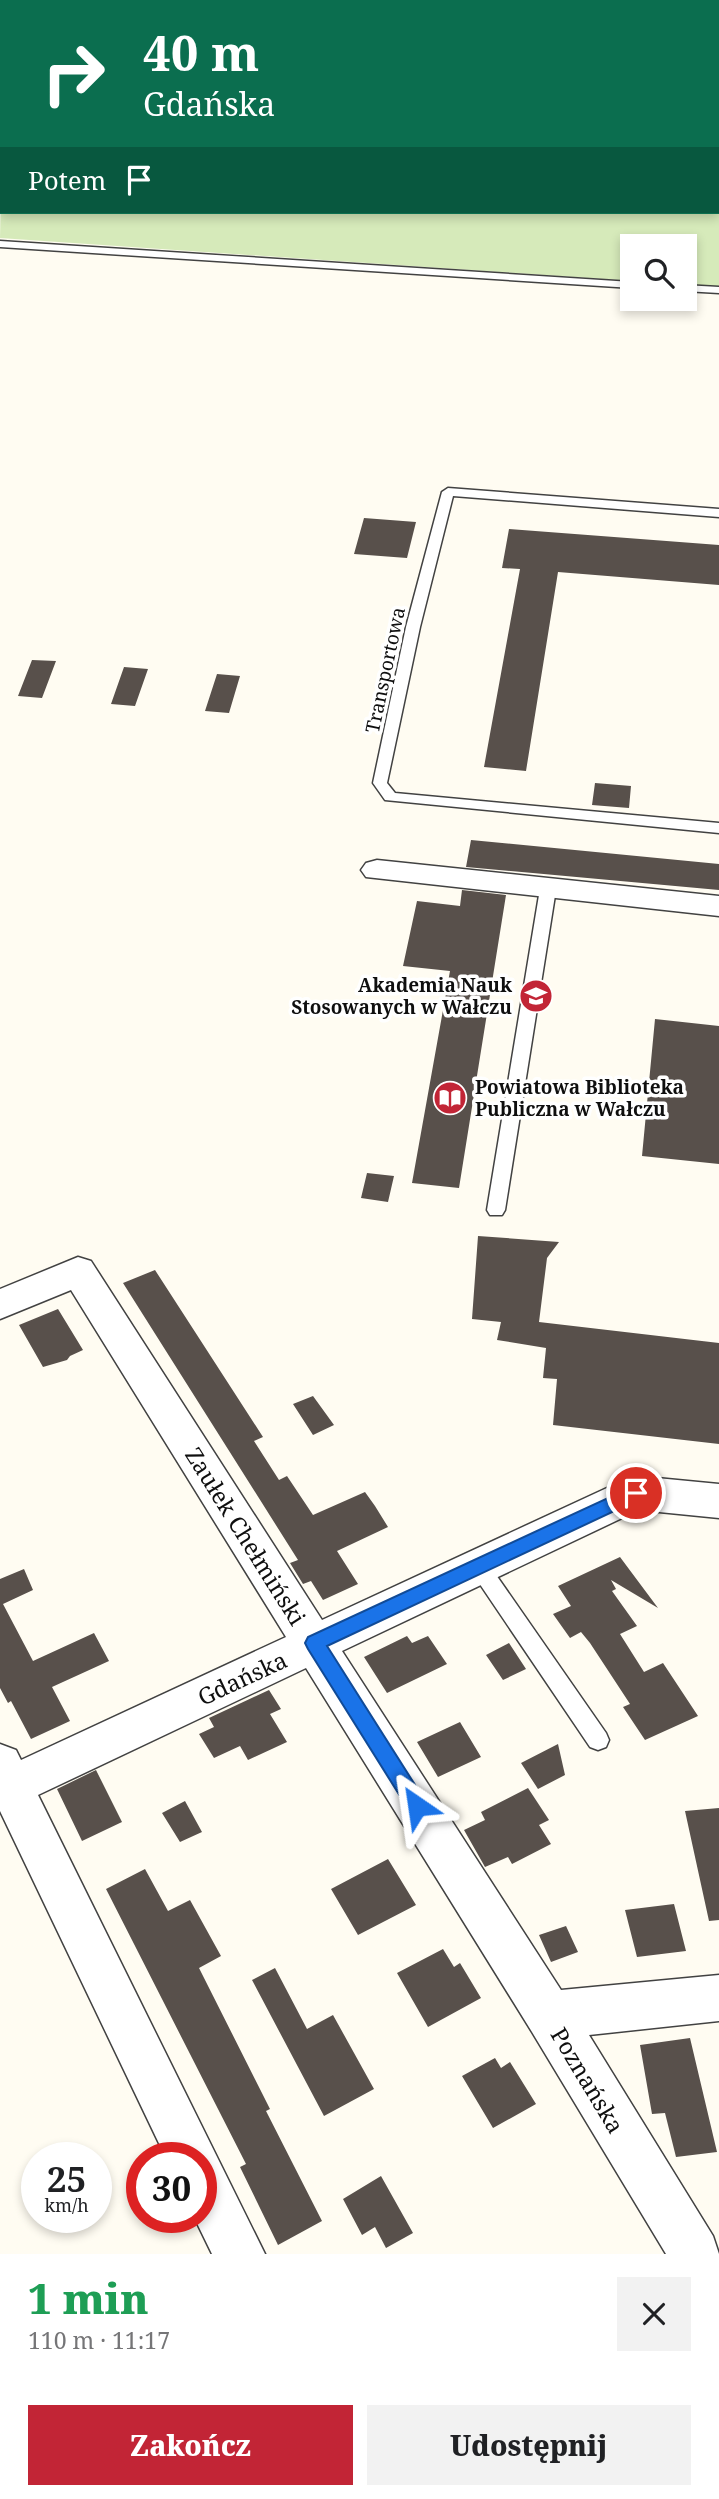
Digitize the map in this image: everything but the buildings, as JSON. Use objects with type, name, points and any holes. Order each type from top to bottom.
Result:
[{"type":"street","points":[[377,870],[719,906]]},
{"type":"street","name":"Zaułek Chełmiński","points":[[0,1305],[78,1271],[549,2015]]},
{"type":"street","name":"Gdańska","points":[[4,1780],[314,1643],[636,1493],[719,1501]]},
{"type":"street","points":[[4,1780],[184,2142]]},
{"type":"street","name":"Poznańska","points":[[695,2254],[549,2015],[719,1998]]},
{"type":"street","points":[[217,2209],[239,2254]]},
{"type":"lane","points":[[0,244],[620,284]]},
{"type":"lane","points":[[697,289],[719,290]]},
{"type":"lane","name":"Transportowa","points":[[719,513],[447,492],[413,626],[380,783],[390,797],[719,828]]},
{"type":"lane","points":[[496,1210],[548,889]]},
{"type":"lane","points":[[478,1565],[598,1740]]},
{"type":"green space","points":[[1,214],[719,214],[719,287],[697,286],[697,234],[620,234],[620,280],[0,238]]},
{"type":"place","name":"Akademia Nauk Stosowanych w Wałczu","points":[[536,996]]},
{"type":"place","name":"Powiatowa Biblioteka Publiczna w Wałczu","points":[[450,1098]]},
{"type":"route","points":[[417,1806],[314,1643],[636,1493]]}]
